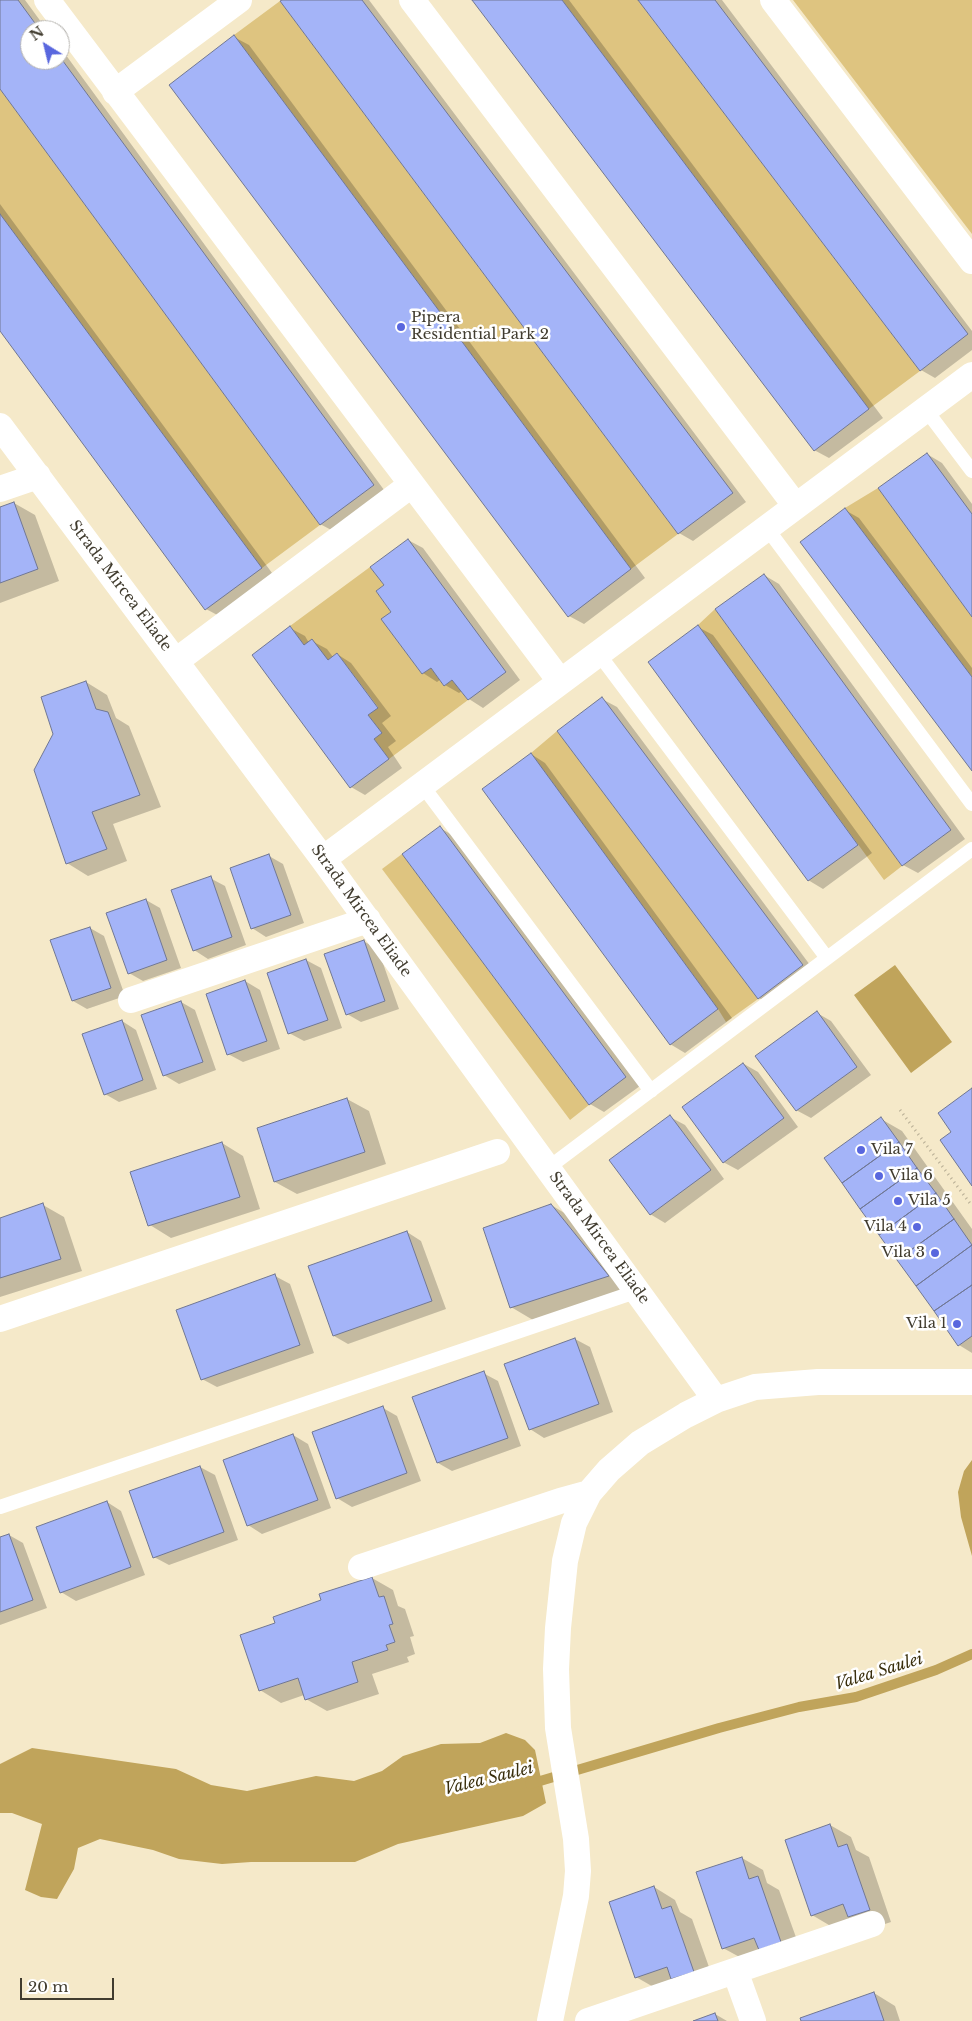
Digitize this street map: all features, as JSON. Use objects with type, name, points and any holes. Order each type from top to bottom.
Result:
[{"type":"street","points":[[47,0],[560,681]]},
{"type":"street","points":[[115,92],[239,0]]},
{"type":"street","points":[[412,0],[796,505]]},
{"type":"street","points":[[773,0],[972,261]]},
{"type":"street","points":[[323,859],[972,375]]},
{"type":"street","name":"Strada Mircea Eliade","points":[[0,426],[368,920],[716,1400]]},
{"type":"street","points":[[0,489],[38,476]]},
{"type":"street","points":[[176,661],[411,485]]},
{"type":"street","points":[[131,1000],[368,920]]},
{"type":"street","points":[[0,1319],[496,1152]]},
{"type":"street","points":[[550,2021],[577,1888],[578,1871],[576,1839],[556,1703],[558,1628],[565,1561],[574,1524],[589,1494],[609,1470],[640,1443],[686,1415],[716,1400],[755,1387],[787,1383],[972,1382]]},
{"type":"street","points":[[361,1567],[560,1501],[589,1494]]},
{"type":"street","points":[[588,2021],[872,1924]]},
{"type":"street","points":[[735,1972],[753,2021]]},
{"type":"lane","points":[[926,410],[972,471]]},
{"type":"lane","points":[[766,527],[972,804]]},
{"type":"lane","points":[[598,654],[827,958]]},
{"type":"lane","points":[[422,785],[651,1091]]},
{"type":"lane","points":[[548,1168],[972,849]]},
{"type":"lane","points":[[0,1507],[638,1291]]},
{"type":"path","points":[[900,1110],[972,1206]]},
{"type":"shaded area","points":[[562,0],[638,0],[920,371],[869,409]]},
{"type":"shaded area","points":[[793,0],[972,0],[972,234]]},
{"type":"shaded area","points":[[280,1],[678,534],[631,569],[234,35]]},
{"type":"shaded area","points":[[0,89],[320,525],[262,568],[0,214]]},
{"type":"shaded area","points":[[878,488],[972,617],[972,677],[845,508]]},
{"type":"shaded area","points":[[370,567],[384,585],[376,591],[391,612],[382,620],[422,674],[431,668],[444,686],[452,680],[468,700],[389,759],[374,739],[382,733],[368,715],[378,707],[337,653],[328,660],[304,645],[290,626]]},
{"type":"shaded area","points":[[715,609],[902,866],[884,880],[698,625]]},
{"type":"shaded area","points":[[557,731],[758,999],[726,1022],[531,753]]},
{"type":"shaded area","points":[[402,854],[589,1105],[570,1120],[382,869]]},
{"type":"water","points":[[895,965],[952,1042],[911,1073],[854,995]]},
{"type":"water","points":[[972,1460],[972,1556],[961,1517],[958,1492],[964,1471]]},
{"type":"water","points":[[506,1733],[525,1740],[535,1750],[546,1803],[523,1816],[398,1844],[355,1862],[251,1862],[222,1864],[179,1859],[153,1850],[100,1839],[78,1848],[74,1869],[57,1899],[41,1897],[25,1890],[42,1824],[12,1813],[0,1813],[0,1764],[32,1748],[176,1769],[211,1785],[247,1791],[316,1776],[354,1781],[382,1771],[403,1756],[441,1744],[480,1743]]},
{"type":"building","points":[[0,0],[18,0],[33,20],[20,20],[20,70],[70,70],[374,485],[320,525],[0,89]]},
{"type":"building","name":"Pipera Residential Park 2","points":[[362,0],[733,493],[678,534],[280,1]]},
{"type":"building","points":[[472,0],[562,0],[869,409],[814,451]]},
{"type":"building","points":[[638,0],[715,0],[968,334],[920,371]]},
{"type":"building","name":"Pipera Residential Park 2","points":[[234,35],[631,569],[568,617],[169,85]]},
{"type":"building","points":[[0,214],[262,568],[205,610],[0,331]]},
{"type":"building","points":[[927,453],[972,514],[972,617],[878,488]]},
{"type":"building","points":[[14,502],[38,569],[0,583],[0,507]]},
{"type":"building","points":[[845,508],[972,677],[972,771],[800,542]]},
{"type":"building","points":[[408,539],[506,672],[468,700],[452,680],[444,686],[431,668],[422,674],[381,619],[391,612],[376,591],[384,585],[370,567]]},
{"type":"building","points":[[764,574],[951,830],[902,866],[715,609]]},
{"type":"building","points":[[698,625],[858,845],[808,881],[648,662]]},
{"type":"building","points":[[290,626],[304,645],[312,639],[328,660],[337,653],[378,708],[368,715],[382,733],[374,739],[389,759],[350,788],[252,655]]},
{"type":"building","points":[[86,681],[96,709],[108,712],[140,795],[92,812],[107,849],[66,864],[34,770],[53,734],[41,697]]},
{"type":"building","points":[[602,697],[803,965],[758,999],[557,731]]},
{"type":"building","points":[[531,753],[718,1009],[670,1045],[482,789]]},
{"type":"building","points":[[440,826],[626,1077],[589,1105],[402,854]]},
{"type":"building","points":[[269,854],[291,915],[251,929],[230,868]]},
{"type":"building","points":[[211,876],[232,937],[193,951],[171,890]]},
{"type":"building","points":[[146,899],[167,960],[128,974],[106,913]]},
{"type":"building","points":[[90,927],[111,988],[72,1001],[50,940]]},
{"type":"building","points":[[364,940],[385,1001],[346,1015],[324,954]]},
{"type":"building","points":[[306,959],[328,1020],[288,1034],[267,973]]},
{"type":"building","points":[[245,980],[267,1041],[227,1055],[206,994]]},
{"type":"building","points":[[181,1001],[203,1062],[163,1076],[141,1015]]},
{"type":"building","points":[[817,1011],[857,1067],[796,1111],[755,1056]]},
{"type":"building","points":[[122,1020],[143,1080],[104,1095],[82,1034]]},
{"type":"building","points":[[743,1063],[784,1118],[723,1163],[682,1107]]},
{"type":"building","points":[[972,1088],[972,1186],[940,1140],[951,1132],[938,1113]]},
{"type":"building","points":[[347,1098],[365,1152],[274,1182],[257,1128]]},
{"type":"building","points":[[670,1115],[711,1170],[650,1215],[609,1160]]},
{"type":"building","name":"Vila 7","points":[[881,1117],[899,1142],[842,1183],[824,1158]]},
{"type":"building","points":[[222,1142],[240,1197],[148,1226],[130,1172]]},
{"type":"building","name":"Vila 6","points":[[899,1142],[917,1168],[860,1209],[842,1183]]},
{"type":"building","name":"Vila 5","points":[[917,1168],[936,1193],[879,1235],[860,1209]]},
{"type":"building","name":"Vila 4","points":[[936,1193],[954,1219],[897,1260],[879,1235]]},
{"type":"building","points":[[43,1203],[61,1259],[0,1278],[0,1218]]},
{"type":"building","points":[[551,1204],[609,1276],[510,1308],[483,1228]]},
{"type":"building","name":"Vila 3","points":[[954,1219],[972,1245],[916,1286],[897,1260]]},
{"type":"building","points":[[407,1231],[432,1301],[333,1336],[308,1266]]},
{"type":"building","points":[[972,1245],[972,1285],[934,1311],[916,1286]]},
{"type":"building","points":[[275,1274],[300,1345],[201,1380],[176,1310]]},
{"type":"building","name":"Vila 1","points":[[972,1285],[972,1336],[958,1346],[934,1311]]},
{"type":"building","points":[[575,1338],[599,1404],[529,1430],[504,1364]]},
{"type":"building","points":[[484,1371],[508,1438],[437,1463],[412,1397]]},
{"type":"building","points":[[383,1406],[407,1473],[336,1499],[312,1432]]},
{"type":"building","points":[[293,1434],[318,1500],[247,1526],[223,1460]]},
{"type":"building","points":[[200,1466],[224,1532],[153,1558],[129,1491]]},
{"type":"building","points":[[107,1501],[131,1567],[60,1593],[36,1527]]},
{"type":"building","points":[[9,1534],[33,1600],[0,1612],[0,1537]]},
{"type":"building","points":[[372,1577],[379,1597],[384,1596],[393,1624],[389,1625],[395,1642],[386,1645],[388,1650],[352,1662],[358,1682],[305,1700],[298,1678],[259,1691],[240,1635],[275,1623],[273,1617],[321,1600],[319,1594]]},
{"type":"building","points":[[830,1824],[838,1847],[847,1844],[870,1910],[848,1917],[843,1904],[811,1916],[785,1840]]},
{"type":"building","points":[[742,1857],[749,1879],[758,1876],[781,1942],[759,1950],[754,1938],[722,1949],[696,1872]]},
{"type":"building","points":[[654,1886],[662,1909],[671,1906],[694,1972],[671,1979],[667,1967],[635,1978],[609,1902]]},
{"type":"building","points":[[874,1992],[884,2021],[801,2021],[800,2018]]},
{"type":"building","points":[[715,2013],[718,2021],[693,2021]]},
{"type":"waterway","name":"Valea Saulei","points":[[530,1784],[719,1728],[799,1707],[856,1697],[936,1670],[972,1654]]},
{"type":"place","name":"Pipera Residential Park 2","points":[[401,327]]},
{"type":"place","name":"Vila 7","points":[[861,1150]]},
{"type":"place","name":"Vila 6","points":[[879,1176]]},
{"type":"place","name":"Vila 5","points":[[898,1201]]},
{"type":"place","name":"Vila 4","points":[[917,1227]]},
{"type":"place","name":"Vila 3","points":[[935,1253]]},
{"type":"place","name":"Vila 1","points":[[957,1324]]}]
